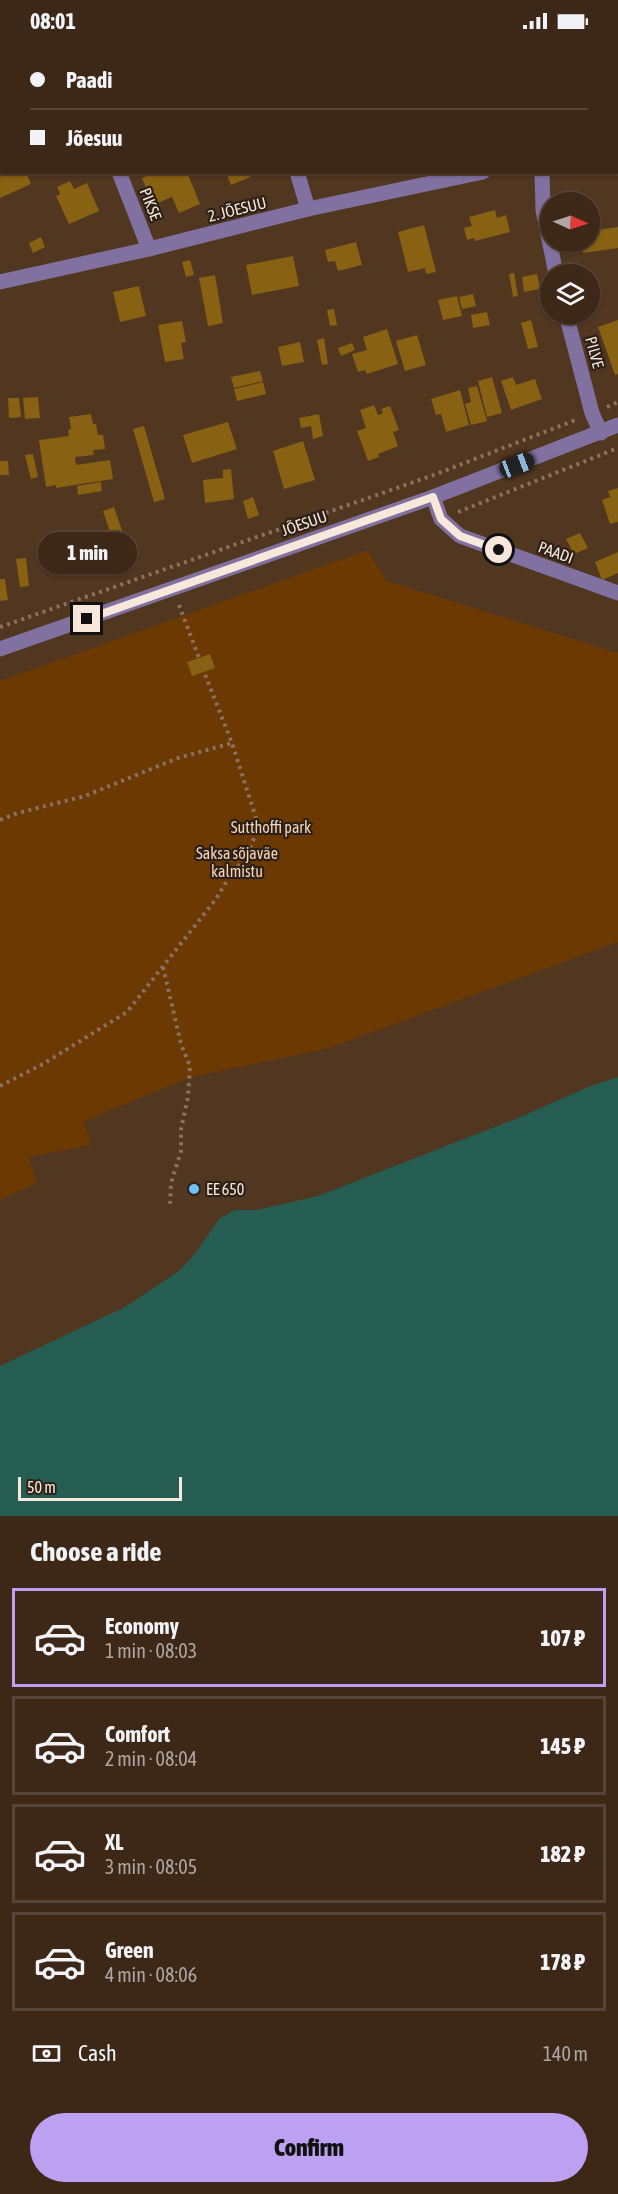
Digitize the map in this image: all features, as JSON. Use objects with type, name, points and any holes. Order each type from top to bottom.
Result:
[{"type":"street","name":"PIKSE","points":[[120,174],[149,249]]},
{"type":"street","points":[[298,174],[308,209]]},
{"type":"street","name":"2. JÕESUU","points":[[0,282],[149,249],[308,209],[474,174]]},
{"type":"street","points":[[542,174],[543,210],[554,264]]},
{"type":"street","name":"PILVE","points":[[569,324],[592,413],[601,433]]},
{"type":"street","name":"JÕESUU","points":[[0,649],[433,497],[618,425]]},
{"type":"street","points":[[433,497],[441,519]]},
{"type":"street","name":"PAADI","points":[[441,519],[460,536],[618,593]]},
{"type":"path","points":[[0,627],[431,476],[618,402]]},
{"type":"path","points":[[441,519],[618,448]]},
{"type":"path","points":[[173,588],[198,658]]},
{"type":"path","points":[[0,1086],[43,1064],[127,1012],[248,855],[255,836],[256,818],[232,742],[204,672]]},
{"type":"path","points":[[0,820],[18,813],[85,796],[178,759],[232,742]]},
{"type":"path","points":[[163,966],[181,1044],[189,1066],[188,1097],[181,1129],[181,1151],[171,1183],[170,1206]]},
{"type":"green space","name":"Saksa sõjaväe kalmistu","points":[[368,550],[387,581],[618,653],[618,942],[329,1048],[188,1078],[84,1121],[91,1145],[29,1157],[37,1183],[0,1200],[0,681]]},
{"type":"water","points":[[618,1077],[618,1516],[0,1516],[0,1366],[125,1307],[179,1271],[194,1255],[219,1219],[235,1210],[257,1210],[318,1196]]},
{"type":"building","points":[[6,174],[27,174],[31,184],[0,198],[0,177]]},
{"type":"building","points":[[151,174],[188,174],[200,204],[179,213],[172,197],[153,205],[142,178]]},
{"type":"building","points":[[227,174],[249,174],[250,177],[231,185]]},
{"type":"building","points":[[70,181],[74,189],[87,183],[99,211],[69,224],[56,196],[60,194],[57,187]]},
{"type":"building","points":[[495,210],[497,218],[506,215],[510,232],[475,241],[474,238],[467,240],[464,228],[472,226],[469,217]]},
{"type":"building","points":[[424,225],[436,272],[426,274],[425,268],[408,272],[398,232]]},
{"type":"building","points":[[618,227],[618,248],[600,251],[600,230]]},
{"type":"building","points":[[41,237],[45,247],[33,253],[29,243]]},
{"type":"building","points":[[356,242],[362,265],[338,271],[335,261],[328,262],[325,250]]},
{"type":"building","points":[[293,256],[299,286],[252,295],[246,265]]},
{"type":"building","points":[[190,260],[194,275],[186,277],[182,262]]},
{"type":"building","points":[[514,273],[518,296],[513,297],[509,274]]},
{"type":"building","points":[[537,274],[540,289],[524,292],[522,277]]},
{"type":"building","points":[[215,275],[223,323],[208,326],[199,278]]},
{"type":"building","points":[[139,286],[146,316],[120,322],[113,292]]},
{"type":"building","points":[[473,294],[476,306],[462,309],[459,297]]},
{"type":"building","points":[[457,296],[462,316],[443,320],[438,300]]},
{"type":"building","points":[[334,309],[337,325],[330,326],[327,310]]},
{"type":"building","points":[[487,312],[490,325],[473,328],[471,315]]},
{"type":"building","points":[[531,320],[538,347],[528,349],[521,323]]},
{"type":"building","points":[[618,320],[618,374],[615,375],[598,327]]},
{"type":"building","points":[[182,321],[186,342],[181,343],[184,359],[165,362],[158,325]]},
{"type":"building","points":[[387,329],[398,364],[367,374],[365,370],[358,372],[352,354],[367,350],[363,337]]},
{"type":"building","points":[[417,335],[426,365],[405,371],[396,341]]},
{"type":"building","points":[[324,338],[328,364],[322,365],[317,340]]},
{"type":"building","points":[[300,342],[304,362],[282,366],[278,347]]},
{"type":"building","points":[[352,343],[355,350],[341,356],[338,348]]},
{"type":"building","points":[[260,371],[263,381],[234,388],[231,377]]},
{"type":"building","points":[[492,377],[502,413],[487,417],[478,381]]},
{"type":"building","points":[[513,377],[516,385],[535,379],[542,399],[511,410],[501,381]]},
{"type":"building","points":[[263,382],[266,394],[237,401],[234,389]]},
{"type":"building","points":[[477,386],[487,421],[471,425],[465,404],[471,402],[468,388]]},
{"type":"building","points":[[460,390],[469,425],[446,432],[441,414],[436,415],[431,399]]},
{"type":"building","points":[[38,397],[40,418],[25,419],[23,398]]},
{"type":"building","points":[[8,398],[19,398],[21,417],[9,418]]},
{"type":"building","points":[[374,405],[378,415],[383,413],[381,409],[390,406],[399,430],[393,432],[398,446],[368,461],[357,431],[366,428],[360,410]]},
{"type":"building","points":[[91,414],[98,435],[103,435],[105,449],[93,450],[94,455],[75,457],[76,465],[110,460],[113,479],[56,488],[56,485],[46,487],[39,440],[69,436],[68,430],[71,429],[69,417]]},
{"type":"building","points":[[319,414],[323,436],[313,439],[311,426],[301,428],[299,418]]},
{"type":"building","points":[[228,422],[237,449],[192,463],[183,435]]},
{"type":"building","points":[[144,426],[165,499],[154,502],[133,429]]},
{"type":"building","points":[[303,441],[315,480],[284,489],[273,451]]},
{"type":"building","points":[[33,454],[38,477],[31,479],[25,455]]},
{"type":"building","points":[[0,461],[8,461],[9,475],[0,475]]},
{"type":"building","points":[[231,469],[234,499],[205,503],[203,480],[223,478],[223,470]]},
{"type":"building","points":[[101,482],[102,491],[78,495],[77,486]]},
{"type":"building","points":[[618,488],[618,522],[610,524],[602,500],[610,497],[608,491]]},
{"type":"building","points":[[253,497],[259,515],[248,519],[243,501]]},
{"type":"building","points":[[114,507],[130,554],[119,558],[103,511]]},
{"type":"building","points":[[580,533],[588,548],[574,554],[566,539]]},
{"type":"building","points":[[618,552],[618,573],[602,580],[595,562]]},
{"type":"building","points":[[26,558],[29,586],[20,587],[16,559]]},
{"type":"building","points":[[0,579],[5,579],[8,600],[0,601]]},
{"type":"building","points":[[210,654],[215,668],[192,676],[187,662]]},
{"type":"place","name":"EE 650","points":[[194,1189]]},
{"type":"route","points":[[87,619],[433,497],[441,519],[460,536],[499,550]]},
{"type":"park label","name":"Sutthoffi park","points":[[271,827]]}]
